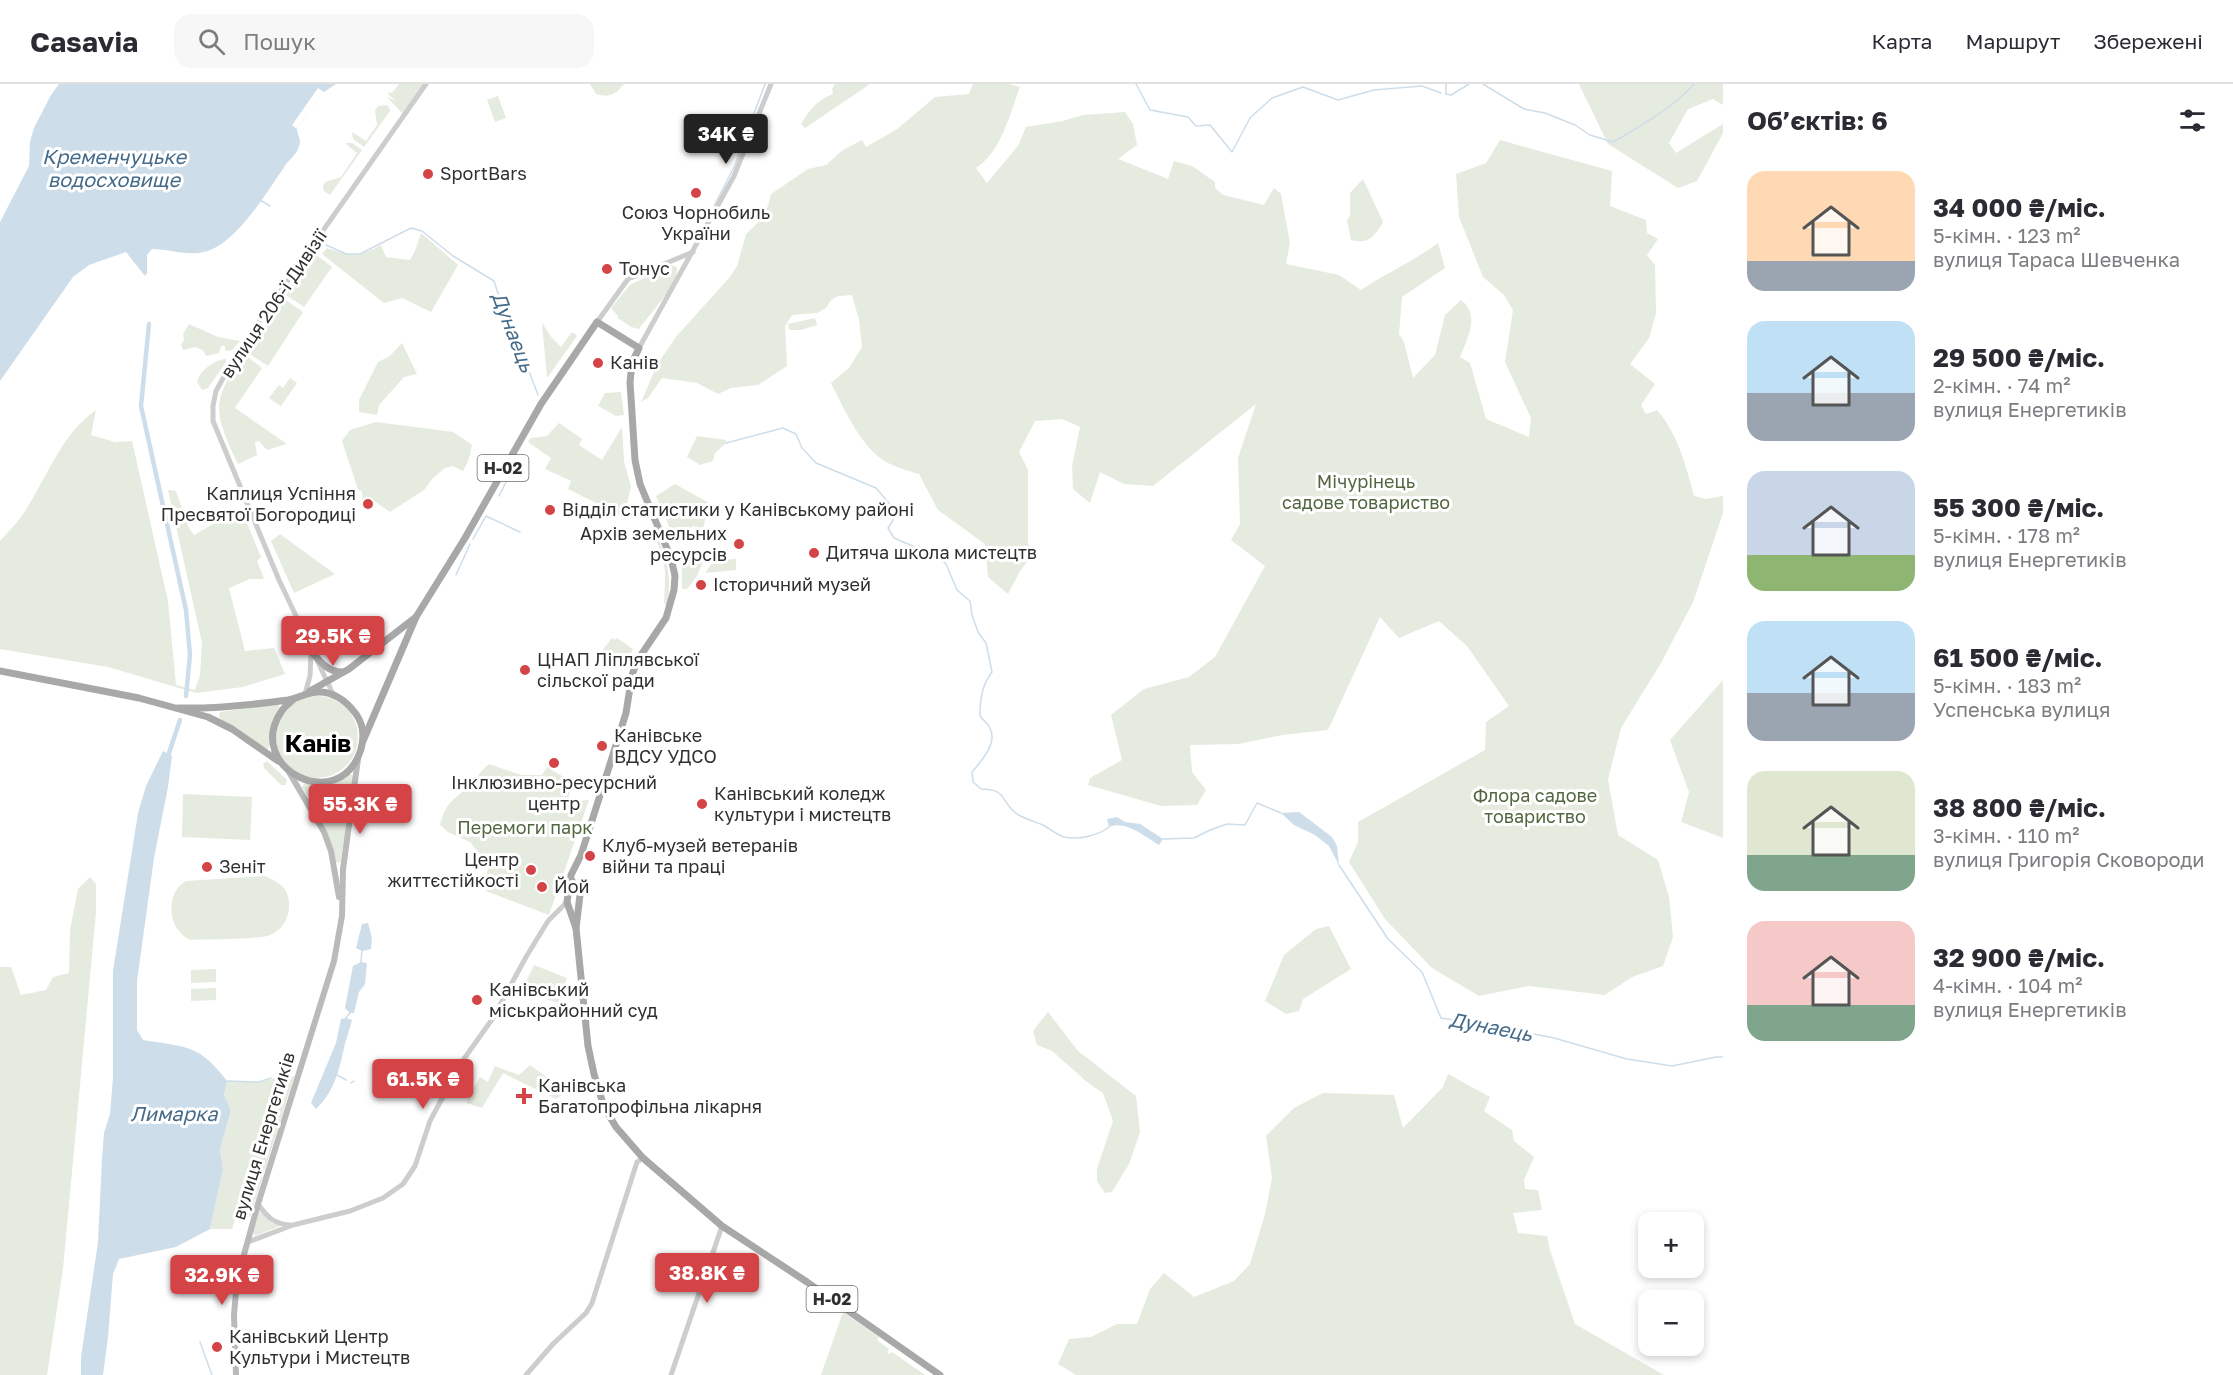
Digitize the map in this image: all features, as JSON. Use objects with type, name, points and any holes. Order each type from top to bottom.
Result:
[{"type":"main road","points":[[597,322],[639,348]]},
{"type":"main road","name":"Н-02","points":[[0,671],[178,708],[208,717],[232,729],[280,762],[300,779],[322,782],[343,775],[358,759],[363,741],[416,617],[465,538],[541,404],[597,322]]},
{"type":"main road","name":"Н-02","points":[[576,928],[567,902],[571,878],[581,855],[626,713],[632,675],[637,661],[670,608],[675,576],[640,484],[634,460],[630,382],[632,363],[639,348]]},
{"type":"main road","name":"Н-02","points":[[280,762],[274,746],[274,728],[281,711],[294,699],[345,671],[416,617]]},
{"type":"main road","points":[[311,651],[325,667],[335,672],[345,671]]},
{"type":"main road","name":"Н-02","points":[[304,694],[319,692],[333,694]]},
{"type":"main road","points":[[333,694],[346,702],[358,717],[363,730],[363,741]]},
{"type":"main road","name":"Н-02","points":[[178,708],[227,708],[294,699]]},
{"type":"main road","name":"вулиця Енергетиків","points":[[236,1375],[235,1292],[258,1204],[330,978],[338,945],[343,869],[358,759]]},
{"type":"main road","name":"вулиця Енергетиків","points":[[289,772],[324,832],[331,851],[342,909]]},
{"type":"main road","name":"Н-02","points":[[571,878],[580,896],[576,928],[588,1046],[594,1074],[610,1119],[643,1158],[722,1226],[799,1276],[940,1375]]},
{"type":"street","name":"вулиця 206-ї Дивізії","points":[[333,694],[311,651],[217,434],[213,421],[213,406],[216,391],[237,353],[426,84]]},
{"type":"street","points":[[639,348],[740,162],[771,84]]},
{"type":"street","points":[[597,322],[628,279],[693,252]]},
{"type":"street","name":"вулиця 206-ї Дивізії","points":[[304,694],[310,676],[311,651]]},
{"type":"street","points":[[248,1242],[293,1225],[350,1211],[383,1198],[403,1184],[415,1166],[430,1121],[461,1063],[493,1018],[548,921],[567,902]]},
{"type":"street","points":[[526,1375],[553,1344],[586,1313],[592,1303],[637,1162],[643,1158]]},
{"type":"street","points":[[258,1204],[268,1218],[280,1224],[293,1225]]},
{"type":"street","points":[[671,1375],[722,1226]]},
{"type":"green space","points":[[399,84],[426,84],[403,114],[387,97],[396,101],[388,94],[392,93]]},
{"type":"green space","points":[[590,84],[624,84],[615,93],[605,96],[596,94]]},
{"type":"green space","points":[[835,84],[870,84],[805,128],[801,124],[804,119],[818,102],[833,94],[832,89]]},
{"type":"green space","name":"Мічурінець садове товариство","points":[[973,84],[1009,84],[1020,87],[998,142],[985,161],[976,168],[987,183],[1018,146],[1026,127],[1083,115],[1125,112],[1133,124],[1137,145],[1118,159],[1168,179],[1174,161],[1192,166],[1215,182],[1215,188],[1223,195],[1264,205],[1274,188],[1281,194],[1290,243],[1286,264],[1339,275],[1361,290],[1438,243],[1445,268],[1402,297],[1399,334],[1404,342],[1413,378],[1435,355],[1445,315],[1461,300],[1470,313],[1471,327],[1460,357],[1470,363],[1486,419],[1529,437],[1531,418],[1505,362],[1513,310],[1504,295],[1483,277],[1459,217],[1456,174],[1486,163],[1500,140],[1612,171],[1610,206],[1646,220],[1647,233],[1658,239],[1647,255],[1655,265],[1656,313],[1649,338],[1630,364],[1655,384],[1641,405],[1646,414],[1657,410],[1671,429],[1694,496],[1706,499],[1723,496],[1723,513],[1693,602],[1661,663],[1621,728],[1608,779],[1618,835],[1658,860],[1669,897],[1673,937],[1663,966],[1632,977],[1605,995],[1529,986],[1479,996],[1432,968],[1385,919],[1349,862],[1358,842],[1358,822],[1485,750],[1486,722],[1509,706],[1467,646],[1439,621],[1399,638],[1380,617],[1328,730],[1282,735],[1239,744],[1190,745],[1192,772],[1206,790],[1197,805],[1161,806],[1088,785],[1090,778],[1122,760],[1111,715],[1144,689],[1189,677],[1215,657],[1265,566],[1231,540],[1240,524],[1238,458],[1256,404],[1153,486],[1124,484],[1100,472],[1090,503],[1073,489],[1072,466],[1080,427],[1062,419],[1035,421],[1019,452],[1028,470],[1028,543],[1032,556],[1020,571],[1008,594],[988,577],[985,544],[938,510],[919,474],[888,463],[870,449],[862,439],[831,383],[849,368],[862,347],[859,320],[852,295],[838,296],[817,313],[792,315],[785,326],[787,366],[758,385],[731,388],[718,394],[697,383],[662,378],[648,398],[641,402],[657,365],[675,338],[737,266],[746,234],[765,216],[771,194],[808,169],[826,165],[843,150],[862,140],[866,147],[896,130],[935,97],[969,94]]},
{"type":"green space","points":[[1579,84],[1723,84],[1723,105],[1713,99],[1688,109],[1669,143],[1676,153],[1723,124],[1723,133],[1697,181],[1678,188],[1608,144]]},
{"type":"green space","points":[[498,96],[506,118],[495,122],[487,100]]},
{"type":"green space","points":[[387,105],[390,111],[364,147],[353,139],[352,132],[366,141],[377,125],[375,111],[378,106]]},
{"type":"green space","points":[[345,143],[352,143],[362,150],[330,195],[324,191],[325,182],[341,177],[357,153]]},
{"type":"green space","points":[[1363,179],[1383,222],[1370,238],[1357,241],[1351,240],[1347,220],[1350,216],[1350,193]]},
{"type":"green space","points":[[421,233],[458,265],[431,312],[402,298],[384,303],[322,254],[327,248],[354,255],[381,245],[386,257],[410,260]]},
{"type":"green space","points":[[315,254],[332,267],[304,307],[286,295]]},
{"type":"green space","points":[[671,265],[677,267],[674,281],[639,329],[631,327],[618,318],[611,308],[630,285]]},
{"type":"green space","points":[[283,298],[303,312],[268,366],[247,352]]},
{"type":"green space","points":[[815,318],[817,325],[801,330],[789,330],[788,324]]},
{"type":"green space","points":[[542,323],[561,347],[571,333],[577,336],[547,378]]},
{"type":"green space","points":[[189,324],[218,337],[240,341],[232,350],[225,351],[225,346],[221,346],[219,353],[206,356],[203,350],[195,347],[183,350],[181,345],[184,340],[183,334]]},
{"type":"green space","points":[[402,343],[417,374],[404,377],[379,405],[377,415],[359,412],[359,400],[378,362],[390,356]]},
{"type":"green space","points":[[244,354],[262,368],[235,408],[287,444],[267,450],[259,441],[255,442],[257,455],[238,464],[224,432],[219,408],[225,384]]},
{"type":"green space","points":[[226,359],[208,388],[202,390],[197,382],[201,373],[212,364]]},
{"type":"green space","points":[[290,378],[297,383],[281,406],[269,398],[279,385],[283,388]]},
{"type":"green space","points":[[621,392],[624,415],[616,416],[598,406],[605,393]]},
{"type":"green space","points":[[96,410],[91,435],[115,442],[132,441],[168,601],[176,685],[195,690],[200,675],[202,643],[168,490],[176,491],[189,528],[194,535],[241,508],[261,557],[257,561],[264,579],[250,579],[229,588],[245,651],[274,648],[285,674],[243,687],[196,693],[108,667],[0,649],[0,541],[24,513],[64,444],[84,420]]},
{"type":"green space","points":[[376,422],[453,432],[472,445],[469,459],[463,471],[453,466],[445,468],[432,479],[424,490],[390,512],[367,496],[363,501],[362,492],[358,489],[342,441],[350,430]]},
{"type":"green space","points":[[559,423],[582,439],[579,445],[602,460],[622,427],[624,462],[631,486],[625,513],[622,516],[568,489],[571,481],[545,469],[551,458],[528,442],[531,438],[547,436]]},
{"type":"green space","points":[[697,436],[726,440],[726,443],[715,453],[713,461],[700,465],[687,457]]},
{"type":"green space","points":[[675,484],[709,503],[703,529],[692,526],[686,539],[672,533],[656,496]]},
{"type":"green space","points":[[656,532],[667,568],[669,595],[667,605],[664,603],[665,567],[653,533]]},
{"type":"green space","points":[[280,534],[335,574],[294,593],[271,541]]},
{"type":"green space","points":[[676,549],[705,557],[697,576],[687,589],[682,589],[682,568]]},
{"type":"green space","points":[[736,559],[736,570],[705,573],[714,560]]},
{"type":"green space","points":[[612,638],[615,640],[617,638],[633,649],[623,669],[598,656]]},
{"type":"green space","points":[[1723,680],[1723,838],[1681,822],[1689,792],[1670,740]]},
{"type":"green space","points":[[317,696],[333,699],[346,708],[355,721],[358,737],[355,753],[346,766],[333,775],[317,778],[301,775],[288,766],[279,753],[276,737],[279,721],[288,708],[301,699]]},
{"type":"green space","points":[[278,704],[280,709],[272,721],[269,748],[266,749],[223,722],[219,716],[220,712]]},
{"type":"green space","points":[[267,761],[287,780],[286,785],[281,785],[264,768],[263,764]]},
{"type":"green space","name":"Перемоги парк","points":[[489,764],[521,775],[542,775],[547,767],[572,782],[568,799],[589,800],[549,915],[486,891],[488,864],[470,842],[448,832],[440,825],[451,802],[472,784]]},
{"type":"green space","points":[[348,774],[354,779],[340,863],[336,862],[319,814],[302,787],[305,783],[329,784]]},
{"type":"green space","points":[[183,794],[252,797],[250,840],[182,837]]},
{"type":"green space","points":[[265,876],[274,880],[287,892],[289,907],[282,926],[270,935],[255,938],[190,940],[181,934],[175,925],[171,911],[173,897],[180,885],[186,881]]},
{"type":"green space","points":[[90,877],[96,884],[96,912],[63,1269],[47,1375],[0,1375],[0,967],[11,967],[21,995],[46,990],[53,977],[69,973],[70,930],[78,889]]},
{"type":"green space","points":[[1329,926],[1351,969],[1303,999],[1299,1011],[1286,1014],[1265,1001],[1284,955],[1316,929]]},
{"type":"green space","points":[[534,965],[567,978],[558,1003],[522,991]]},
{"type":"green space","points":[[216,969],[216,982],[191,983],[191,970]]},
{"type":"green space","points":[[216,988],[216,1000],[191,1001],[191,989]]},
{"type":"green space","points":[[1048,1012],[1078,1051],[1136,1096],[1140,1132],[1129,1164],[1112,1192],[1105,1193],[1097,1181],[1097,1169],[1113,1121],[1103,1093],[1052,1051],[1037,1045],[1033,1031]]},
{"type":"green space","points":[[530,1065],[567,1092],[556,1099],[503,1073],[482,1108],[466,1103],[480,1077],[488,1082],[495,1066],[519,1075]]},
{"type":"green space","points":[[1448,1074],[1490,1097],[1484,1111],[1512,1130],[1514,1141],[1534,1157],[1524,1180],[1525,1189],[1538,1190],[1542,1210],[1513,1213],[1518,1233],[1547,1236],[1575,1324],[1664,1375],[1076,1375],[1058,1364],[1069,1339],[1091,1337],[1117,1324],[1137,1324],[1150,1289],[1164,1273],[1194,1297],[1234,1281],[1250,1264],[1265,1214],[1272,1178],[1266,1136],[1294,1108],[1323,1093],[1394,1095],[1403,1128],[1443,1087]]},
{"type":"green space","points":[[289,1075],[294,1077],[250,1217],[237,1213],[232,1229],[210,1229],[223,1170],[220,1149],[231,1112],[224,1095],[227,1081],[259,1082]]},
{"type":"green space","points":[[259,1211],[272,1223],[280,1226],[255,1236],[253,1232]]},
{"type":"green space","points":[[843,1312],[879,1337],[877,1340],[889,1349],[887,1352],[889,1354],[892,1352],[925,1375],[821,1375]]},
{"type":"water","name":"Кременчуцьке водосховище","points":[[59,84],[336,84],[324,92],[297,129],[300,142],[298,149],[249,217],[227,240],[216,247],[197,253],[152,249],[147,255],[145,276],[126,252],[89,265],[73,277],[0,381],[0,222],[29,166],[30,142],[34,128]]},
{"type":"water","name":"Лимарка","points":[[163,751],[172,756],[154,858],[137,981],[137,1030],[143,1040],[191,1049],[208,1060],[227,1081],[224,1095],[231,1111],[220,1149],[223,1170],[210,1229],[176,1247],[119,1259],[113,1274],[103,1375],[81,1375],[81,1357],[98,1242],[104,1133],[110,1114],[113,1078],[113,971],[138,813],[146,786]]},
{"type":"water","points":[[1299,812],[1332,837],[1337,846],[1339,865],[1329,846],[1315,835],[1294,825],[1281,813]]},
{"type":"water","points":[[1117,817],[1125,822],[1140,824],[1163,839],[1159,845],[1129,828],[1115,825],[1109,827],[1107,819]]},
{"type":"water","points":[[368,923],[372,938],[371,949],[362,951],[356,948],[362,924]]},
{"type":"water","points":[[361,962],[367,963],[365,984],[359,992],[354,1013],[350,1013],[345,1008],[353,966]]},
{"type":"water","points":[[341,1019],[352,1020],[338,1073],[327,1096],[316,1109],[311,1103],[336,1043]]},
{"type":"pier","points":[[318,88],[324,92],[311,110],[313,112],[310,116],[307,115],[297,129],[292,125]]},
{"type":"waterway","points":[[710,214],[734,167],[765,84]]},
{"type":"waterway","points":[[1136,84],[1150,110],[1188,117],[1196,126],[1210,125],[1232,152],[1250,118],[1272,98],[1303,87],[1338,100],[1374,90],[1422,86],[1441,93]]},
{"type":"waterway","points":[[1446,84],[1446,94]]},
{"type":"waterway","points":[[1446,94],[1451,95],[1469,84]]},
{"type":"waterway","points":[[1483,84],[1524,109],[1545,113],[1575,125],[1590,135],[1613,142],[1667,108],[1694,84]]},
{"type":"waterway","name":"Дунаець","points":[[260,200],[270,206]]},
{"type":"waterway","name":"Дунаець","points":[[326,245],[346,254],[360,254],[411,228],[422,231],[453,256],[494,281],[538,395]]},
{"type":"waterway","points":[[149,324],[141,406],[186,610],[190,655],[186,696]]},
{"type":"waterway","name":"Дунаець","points":[[726,443],[783,428],[796,434],[802,448],[816,463],[876,488],[894,509],[893,520],[888,528],[894,538],[938,557],[946,564],[957,590],[970,601],[978,632],[986,643],[992,672],[982,692],[980,716],[990,728],[992,740],[987,752],[972,772],[973,782],[981,789],[996,791],[1017,814],[1064,837],[1088,836],[1109,827]]},
{"type":"waterway","points":[[499,496],[508,478]]},
{"type":"waterway","points":[[473,539],[486,516],[520,532]]},
{"type":"waterway","points":[[456,575],[470,544]]},
{"type":"waterway","points":[[167,759],[180,720]]},
{"type":"waterway","name":"Дунаець","points":[[1163,839],[1194,838],[1227,824],[1245,825],[1257,803],[1281,813]]},
{"type":"waterway","name":"Дунаець","points":[[1339,865],[1388,939],[1422,972],[1441,1018],[1554,1038],[1627,1059],[1672,1066],[1723,1057]]},
{"type":"waterway","points":[[361,962],[362,951]]},
{"type":"waterway","points":[[346,1018],[350,1013]]},
{"type":"waterway","points":[[337,1075],[346,1080]]},
{"type":"waterway","points":[[227,1081],[259,1082],[271,1078]]},
{"type":"waterway","points":[[200,1342],[212,1375]]},
{"type":"place","name":"SportBars","points":[[428,174]]},
{"type":"place","name":"Союз Чорнобиль України","points":[[696,193]]},
{"type":"place","name":"Тонус","points":[[607,269]]},
{"type":"place","name":"Канів","points":[[598,363]]},
{"type":"place","name":"Каплиця Успіння Пресвятої Богородиці","points":[[368,504]]},
{"type":"place","name":"Відділ статистики у Канівському районі","points":[[550,510]]},
{"type":"place","name":"Архів земельних ресурсів","points":[[739,544]]},
{"type":"place","name":"Дитяча школа мистецтв","points":[[814,553]]},
{"type":"place","name":"Історичний музей","points":[[701,585]]},
{"type":"place","name":"ЦНАП Ліплявської сільскої ради","points":[[525,670]]},
{"type":"place","name":"Канівське ВДСУ УДСО","points":[[602,746]]},
{"type":"place","name":"Інклюзивно-ресурсний центр","points":[[554,763]]},
{"type":"place","name":"Канівський коледж культури і мистецтв","points":[[702,804]]},
{"type":"place","name":"Клуб-музей ветеранів війни та праці","points":[[590,856]]},
{"type":"place","name":"Зеніт","points":[[207,867]]},
{"type":"place","name":"Центр життєстійкості","points":[[531,870]]},
{"type":"place","name":"Йой","points":[[542,887]]},
{"type":"place","name":"Канівський міськрайонний суд","points":[[477,1000]]},
{"type":"place","name":"Канівська Багатопрофільна лікарня","points":[[524,1096]]},
{"type":"place","name":"Канівський Центр Культури і Мистецтв","points":[[217,1347]]},
{"type":"district","name":"Канів","points":[[318,744]]},
{"type":"park label","name":"Флора садове товариство","points":[[1535,806]]}]
